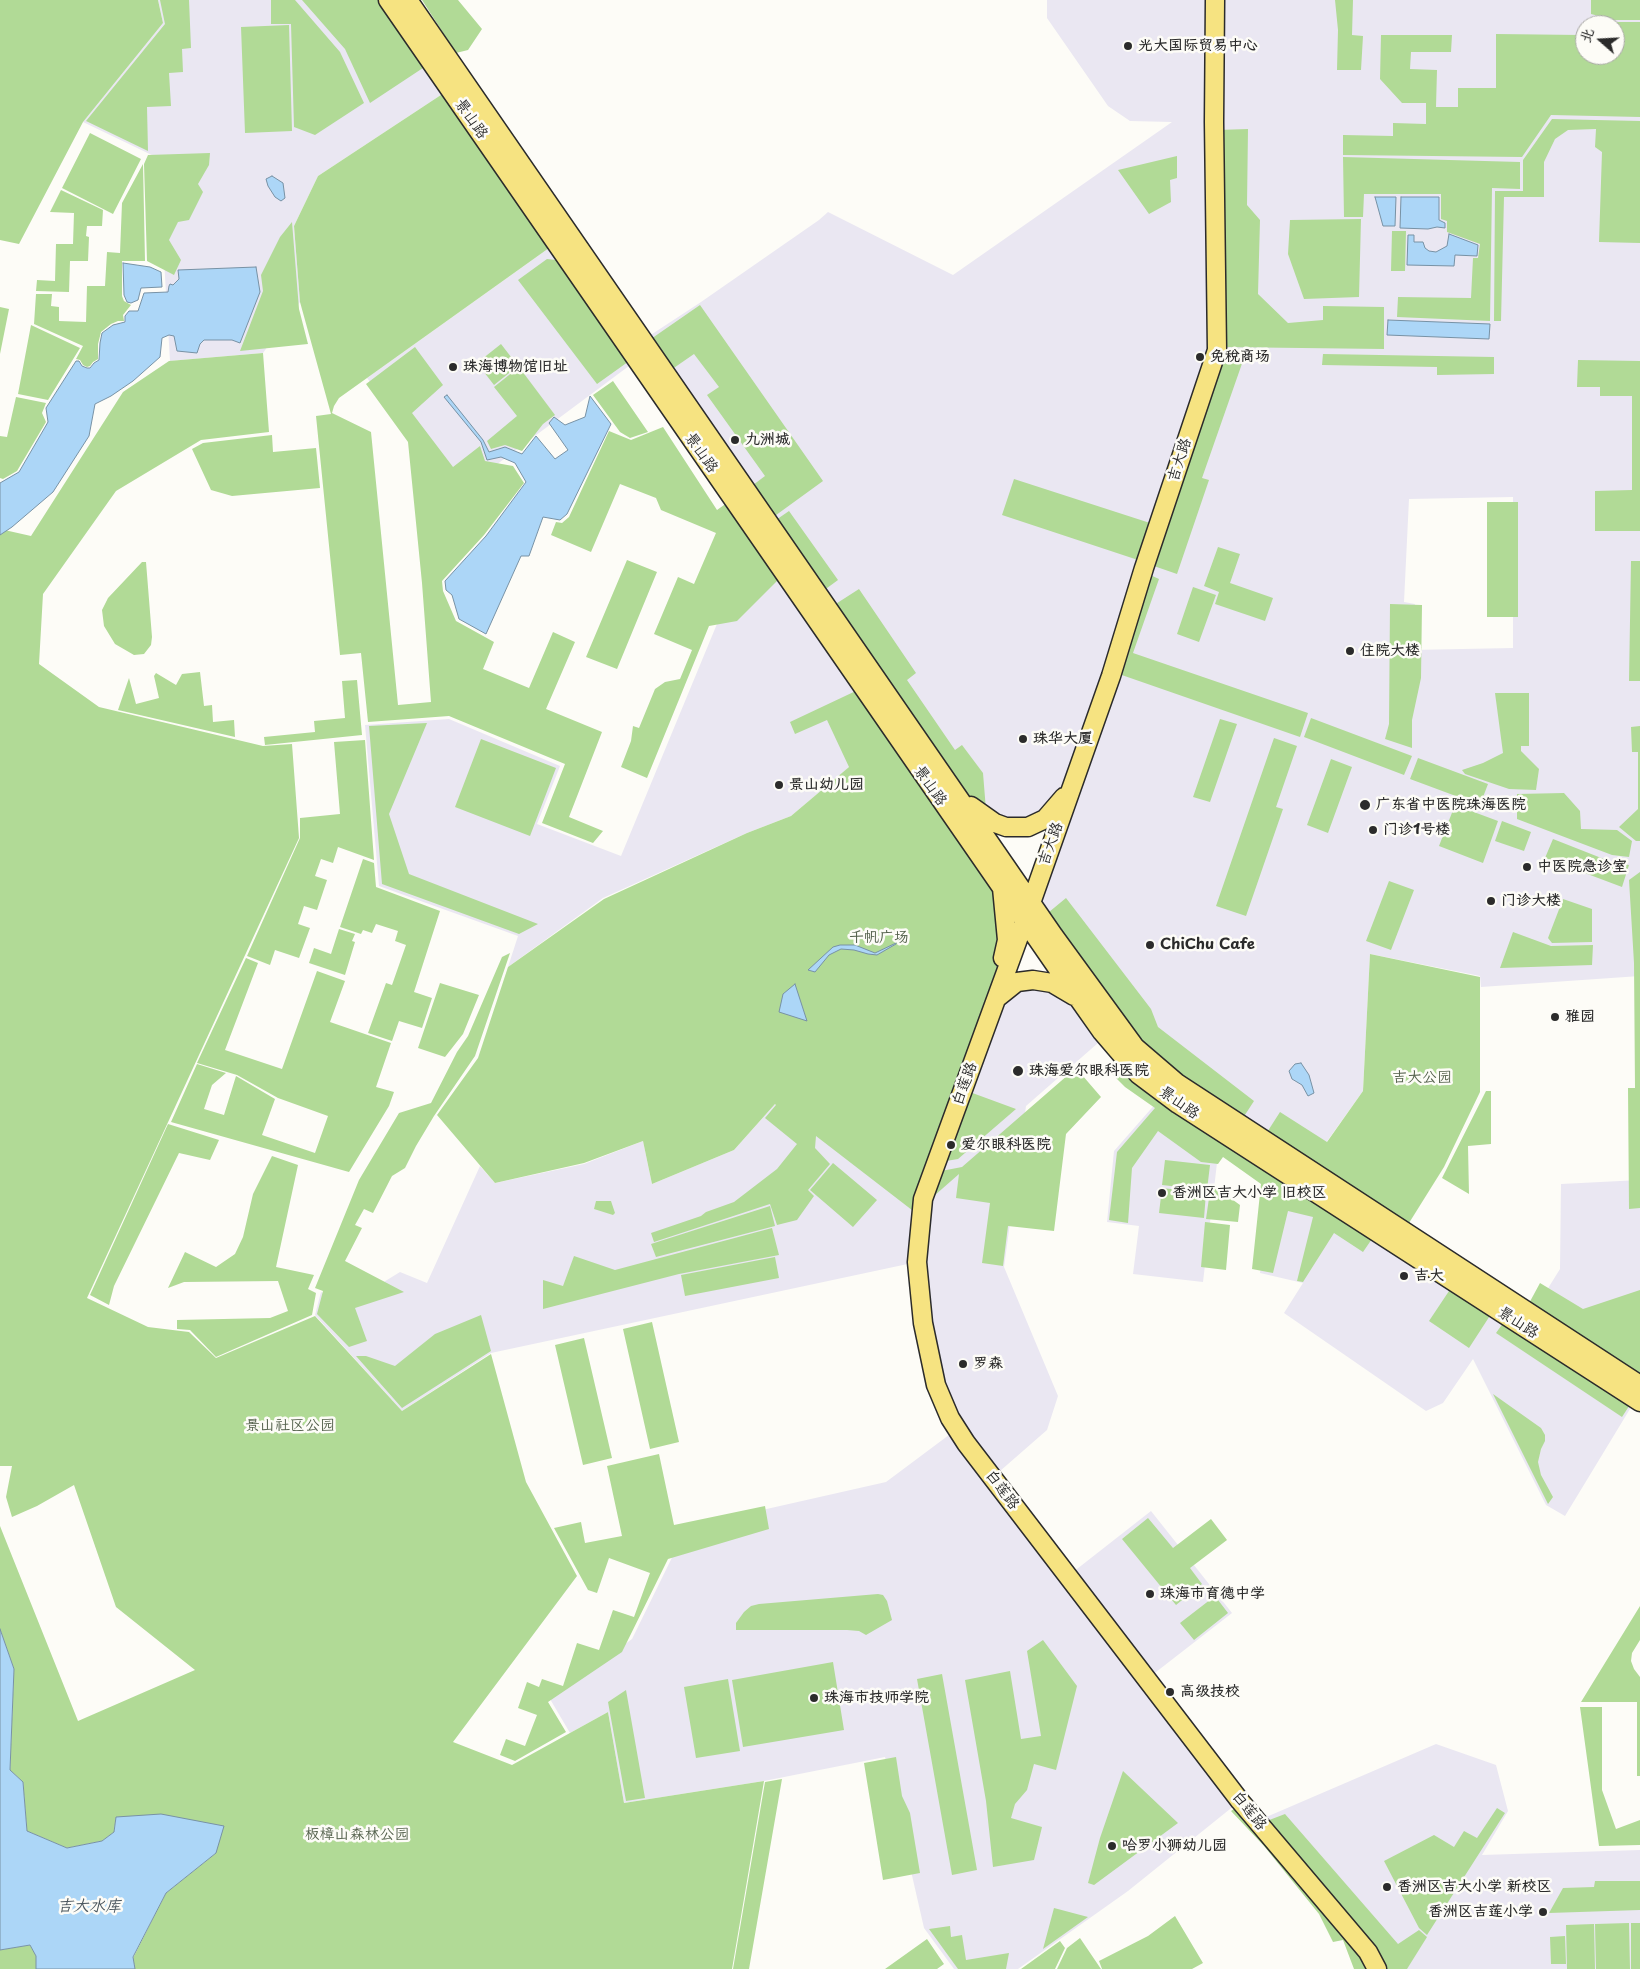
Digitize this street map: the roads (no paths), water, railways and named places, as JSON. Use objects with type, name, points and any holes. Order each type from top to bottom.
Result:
[{"type":"main road","name":"景山路","points":[[388,0],[1078,998],[1102,1032],[1138,1074],[1178,1104],[1640,1402]]},
{"type":"main road","name":"景山路","points":[[408,0],[1031,902],[1135,1047],[1177,1083],[1640,1385]]},
{"type":"main road","name":"吉大路","points":[[1025,920],[1111,676],[1144,568],[1217,350],[1214,131],[1215,0]]},
{"type":"main road","points":[[958,795],[995,823],[1006,827],[1028,827],[1045,819],[1053,812],[1073,784]]},
{"type":"main road","points":[[996,998],[1007,940],[1002,888]]},
{"type":"main road","name":"白莲路","points":[[1025,920],[923,1199],[917,1262],[922,1323],[936,1385],[950,1418],[966,1444],[1240,1802],[1368,1952],[1377,1969]]},
{"type":"main road","points":[[996,998],[1017,982],[1033,980],[1052,983],[1078,998]]},
{"type":"water","points":[[272,176],[283,183],[285,198],[281,201],[275,197],[268,186],[266,179]]},
{"type":"water","points":[[1375,197],[1396,197],[1395,226],[1383,226]]},
{"type":"water","points":[[1401,197],[1439,197],[1439,220],[1445,223],[1445,228],[1400,228]]},
{"type":"water","points":[[1449,234],[1478,245],[1477,256],[1455,255],[1454,266],[1407,265],[1408,235],[1414,235],[1414,242],[1423,242],[1425,248],[1436,252],[1447,246]]},
{"type":"water","points":[[123,263],[150,267],[161,272],[162,287],[141,288],[138,300],[131,303],[127,302],[124,295]]},
{"type":"water","points":[[256,267],[260,292],[240,343],[232,340],[204,340],[200,344],[197,353],[177,351],[174,336],[169,335],[162,338],[160,357],[133,381],[95,404],[89,436],[53,492],[0,535],[0,483],[19,472],[48,422],[46,408],[76,361],[79,361],[82,366],[90,368],[99,360],[102,333],[113,325],[125,322],[125,316],[129,311],[138,311],[144,293],[168,292],[170,284],[173,285],[179,279],[178,270]]},
{"type":"water","points":[[1388,320],[1490,324],[1489,339],[1387,335]]},
{"type":"water","points":[[447,395],[483,440],[489,452],[505,447],[522,454],[536,436],[555,459],[568,450],[549,423],[554,417],[565,425],[585,417],[590,396],[611,424],[567,514],[560,520],[543,517],[529,556],[521,556],[486,634],[459,619],[452,595],[446,590],[445,581],[486,536],[526,482],[515,463],[501,457],[487,460],[481,442],[444,397]]},
{"type":"water","points":[[896,943],[877,955],[841,949],[829,955],[815,972],[808,970],[833,947],[855,945],[875,953]]},
{"type":"water","points":[[795,984],[807,1021],[779,1012],[783,994]]},
{"type":"water","points":[[1301,1063],[1309,1075],[1314,1093],[1308,1096],[1302,1085],[1292,1079],[1289,1071],[1295,1064]]},
{"type":"water","name":"吉大水库","points":[[0,1629],[14,1669],[10,1770],[23,1782],[27,1831],[67,1848],[102,1841],[114,1832],[116,1817],[161,1814],[224,1826],[216,1853],[166,1893],[133,1957],[135,1969],[36,1969],[36,1956],[30,1945],[0,1950]]},
{"type":"place","name":"光大国际贸易中心","points":[[1128,46]]},
{"type":"place","name":"免税商场","points":[[1200,357]]},
{"type":"place","name":"珠海博物馆旧址","points":[[453,367]]},
{"type":"place","name":"九洲城","points":[[735,440]]},
{"type":"place","name":"住院大楼","points":[[1350,651]]},
{"type":"place","name":"珠华大厦","points":[[1023,739]]},
{"type":"place","name":"景山幼儿园","points":[[779,785]]},
{"type":"place","name":"广东省中医院珠海医院","points":[[1365,805]]},
{"type":"place","name":"门诊1号楼","points":[[1373,830]]},
{"type":"place","name":"中医院急诊室","points":[[1527,867]]},
{"type":"place","name":"门诊大楼","points":[[1491,901]]},
{"type":"place","name":"ChiChu Cafe","points":[[1150,945]]},
{"type":"place","name":"雅园","points":[[1555,1017]]},
{"type":"place","name":"珠海爱尔眼科医院","points":[[1018,1071]]},
{"type":"place","name":"爱尔眼科医院","points":[[951,1145]]},
{"type":"place","name":"香洲区吉大小学 旧校区","points":[[1162,1193]]},
{"type":"place","name":"吉大","points":[[1404,1276]]},
{"type":"place","name":"罗森","points":[[963,1364]]},
{"type":"place","name":"珠海市育德中学","points":[[1150,1594]]},
{"type":"place","name":"高级技校","points":[[1170,1692]]},
{"type":"place","name":"珠海市技师学院","points":[[814,1698]]},
{"type":"place","name":"哈罗小狮幼儿园","points":[[1112,1846]]},
{"type":"place","name":"香洲区吉大小学 新校区","points":[[1387,1887]]},
{"type":"place","name":"香洲区吉莲小学","points":[[1543,1912]]},
{"type":"park label","name":"千帆广场","points":[[879,938]]},
{"type":"park label","name":"吉大公园","points":[[1422,1078]]},
{"type":"park label","name":"景山社区公园","points":[[290,1426]]},
{"type":"park label","name":"板樟山森林公园","points":[[357,1835]]}]
